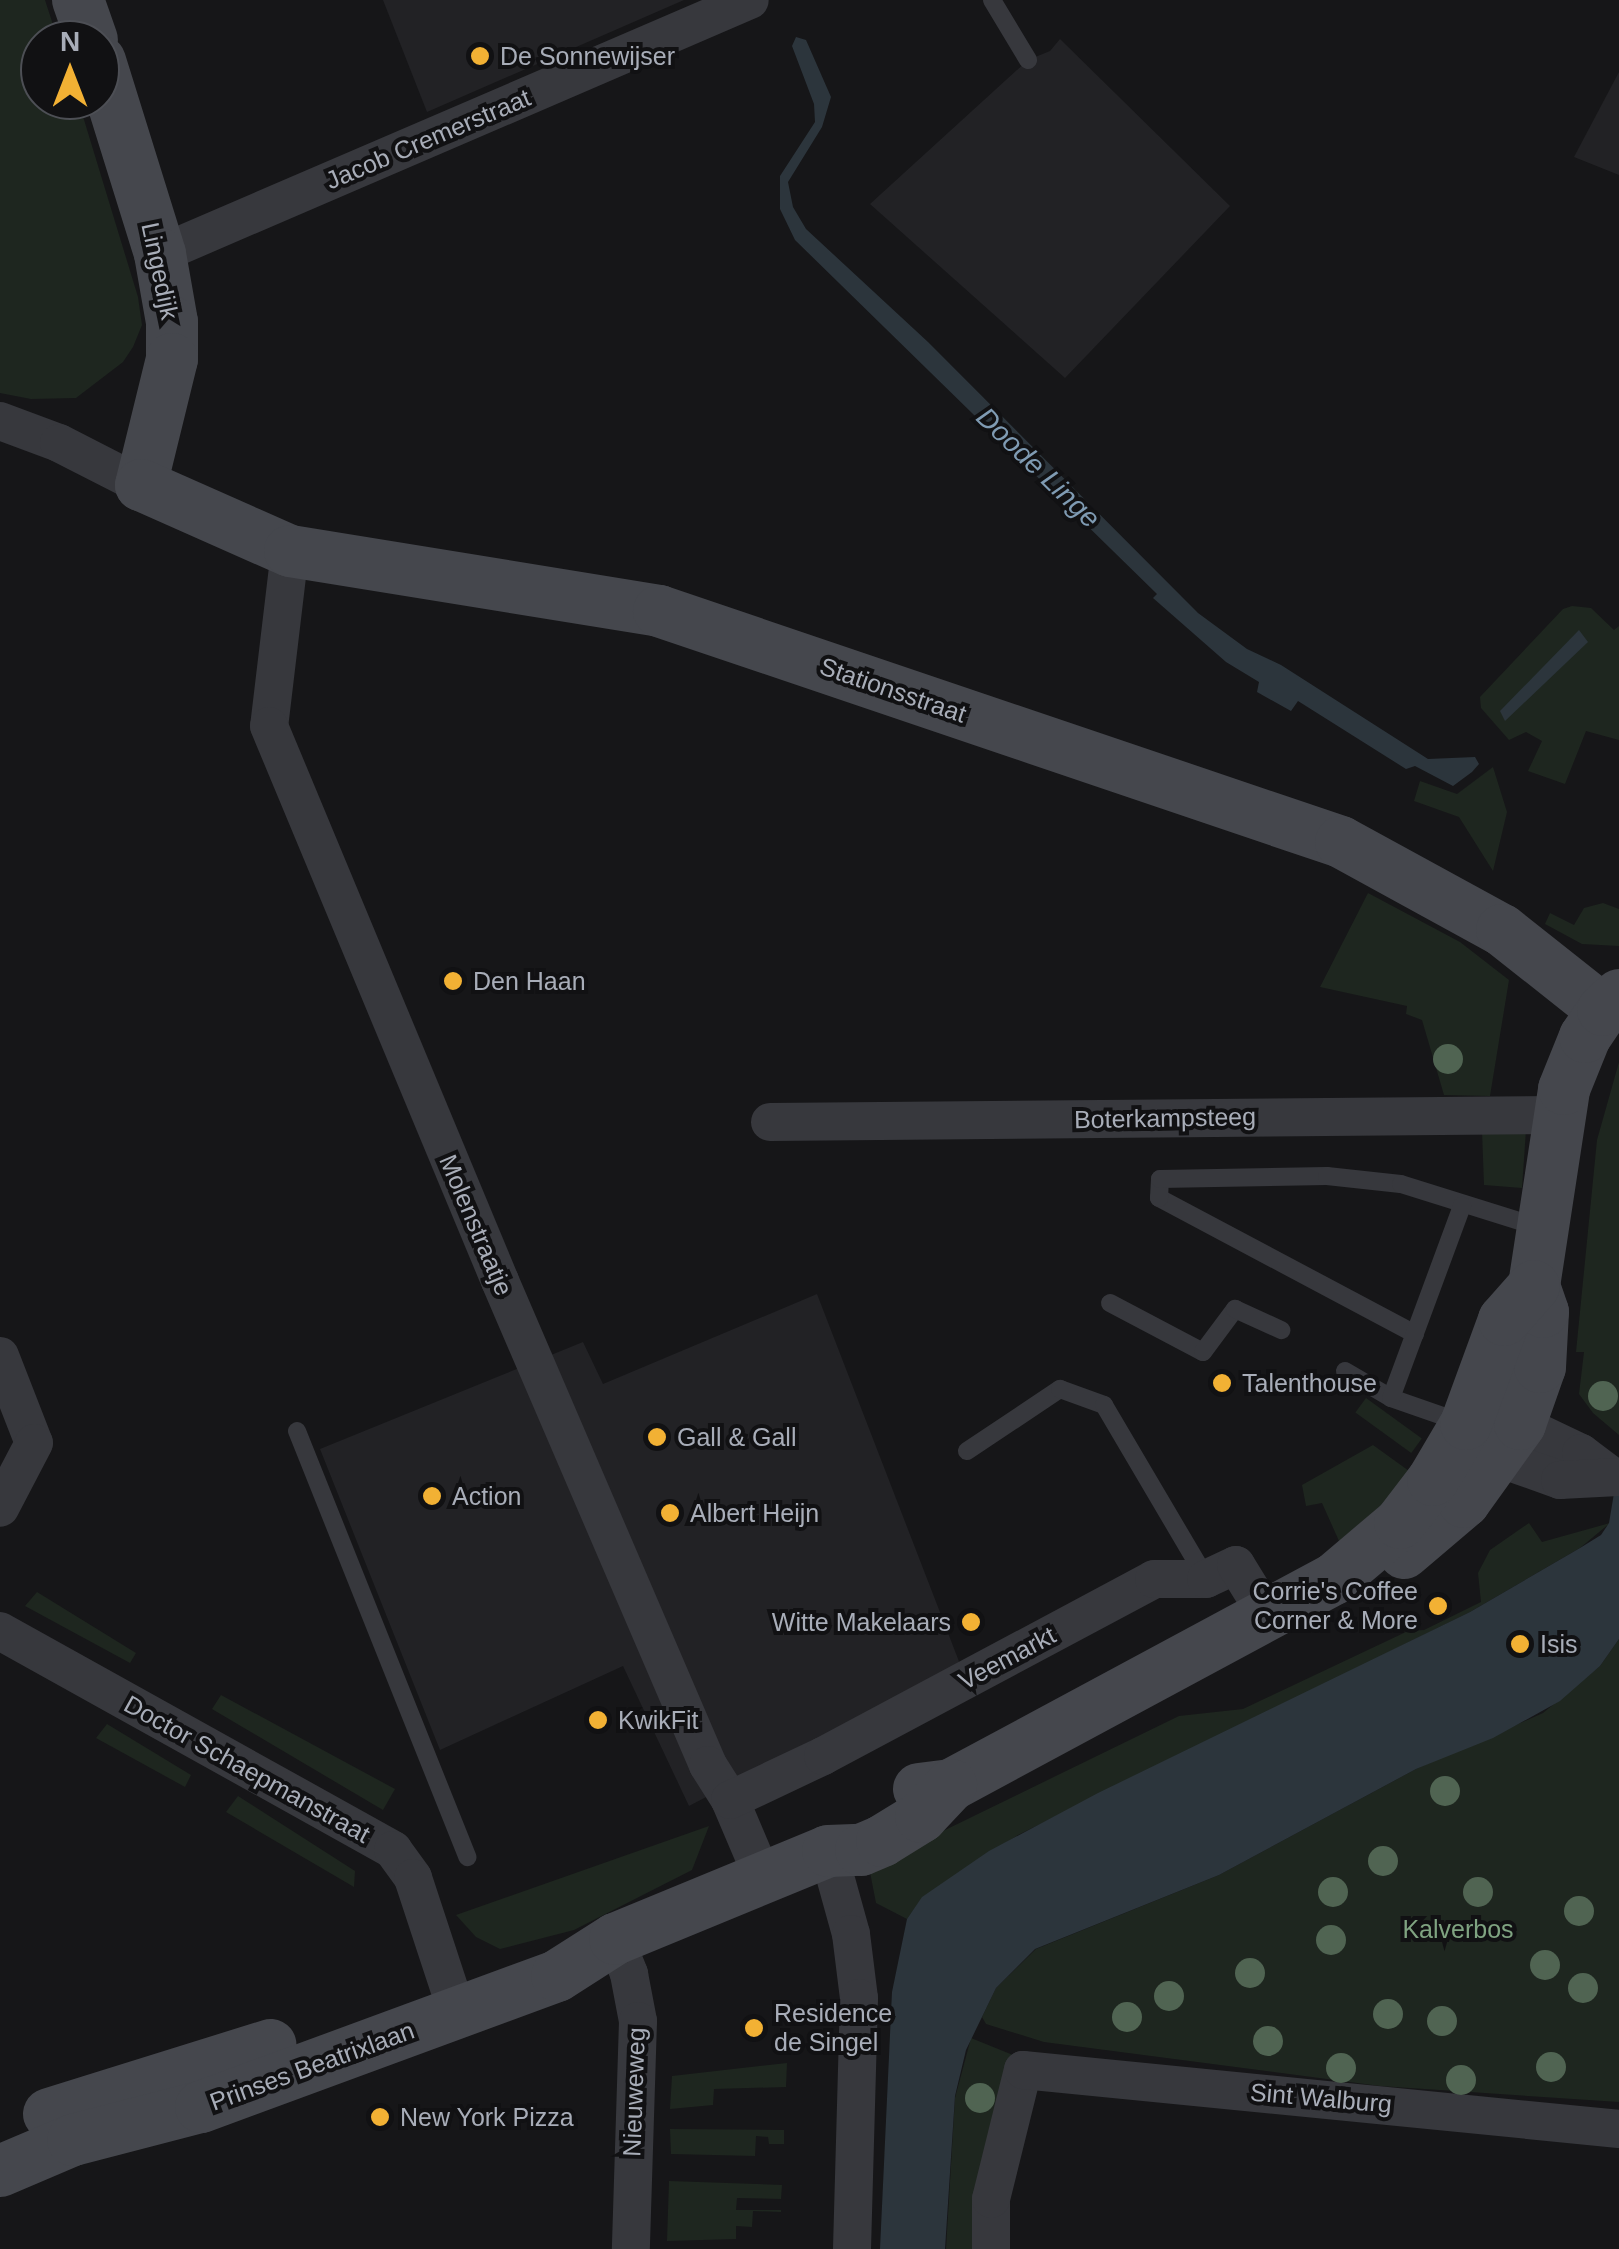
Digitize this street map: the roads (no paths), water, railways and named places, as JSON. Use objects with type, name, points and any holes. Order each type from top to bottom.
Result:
[{"type":"street","name":"Jacob Cremerstraat","points":[[160,254],[750,0]]},
{"type":"street","name":"Lingedijk","points":[[118,120],[160,254],[172,322],[172,359],[142,485]]},
{"type":"street","points":[[0,421],[59,442],[142,485]]},
{"type":"street","name":"Stationsstraat","points":[[142,485],[290,552],[658,611],[1341,842],[1502,930],[1611,1002]]},
{"type":"street","name":"Molenstraatje","points":[[290,552],[269,726],[508,1301],[708,1766],[730,1800],[764,1880]]},
{"type":"street","points":[[852,2249],[860,1998],[851,1934],[828,1850],[861,1850],[882,1841],[921,1817],[951,1784],[1300,1599],[1400,1522],[1433,1480],[1494,1435],[1504,1320],[1534,1286],[1559,1114],[1572,1065],[1611,1002]]},
{"type":"street","name":"Boterkampsteeg","points":[[770,1122],[1559,1114]]},
{"type":"street","points":[[0,1356],[34,1443],[0,1508]]},
{"type":"street","points":[[1494,1435],[1560,1480],[1582,1482],[1615,1476]]},
{"type":"street","name":"Veemarkt","points":[[730,1800],[823,1756],[1154,1579],[1206,1579],[1236,1566],[1300,1599]]},
{"type":"street","name":"Doctor Schaepmanstraat","points":[[0,1631],[393,1850],[414,1878],[452,1998]]},
{"type":"street","name":"Prinses Beatrixlaan","points":[[0,2140],[56,2110],[452,1998],[557,1976],[615,1939],[764,1880],[828,1850]]},
{"type":"street","name":"Nieuweweg","points":[[615,1939],[629,1974],[638,2021],[631,2249]]},
{"type":"street","name":"Prinses Beatrixlaan","points":[[0,2171],[73,2140],[200,2107],[452,1998]]},
{"type":"street","name":"Sint Walburg","points":[[991,2249],[992,2199],[1023,2070],[1619,2128]]},
{"type":"lane","points":[[992,0],[1028,60]]},
{"type":"lane","points":[[1416,1334],[1159,1198],[1160,1179],[1327,1176],[1401,1184],[1543,1229]]},
{"type":"lane","points":[[1391,1398],[1462,1206]]},
{"type":"lane","points":[[1110,1303],[1203,1352],[1235,1309],[1281,1330]]},
{"type":"lane","points":[[1345,1371],[1391,1398],[1494,1435]]},
{"type":"lane","points":[[966,1450],[1060,1388],[1104,1405],[1206,1579]]},
{"type":"lane","points":[[297,1432],[466,1856]]},
{"type":"water","name":"Doode Linge","points":[[796,37],[806,40],[831,97],[822,127],[788,182],[793,207],[806,229],[928,342],[1198,613],[1247,649],[1281,665],[1428,759],[1475,757],[1479,764],[1472,772],[1453,786],[1415,766],[1406,769],[1298,701],[1291,711],[1257,692],[1259,682],[1226,662],[1153,598],[1157,594],[795,240],[780,209],[780,176],[815,122],[814,104],[792,46]]},
{"type":"water","points":[[1579,630],[1588,642],[1505,721],[1500,711]]},
{"type":"water","points":[[1619,1463],[1619,1639],[1600,1666],[1560,1701],[1493,1738],[1416,1769],[1219,1875],[1035,1949],[996,1988],[966,2050],[955,2096],[945,2249],[880,2249],[892,1992],[907,1919],[922,1897],[989,1851],[1098,1793],[1470,1612],[1601,1535],[1609,1523]]},
{"type":"place","name":"De Sonnewijser","points":[[480,56]]},
{"type":"place","name":"Den Haan","points":[[453,981]]},
{"type":"place","name":"Talenthouse","points":[[1222,1383]]},
{"type":"place","name":"Gall & Gall","points":[[657,1437]]},
{"type":"place","name":"Action","points":[[432,1496]]},
{"type":"place","name":"Albert Heijn","points":[[670,1513]]},
{"type":"place","name":"Corrie's Coffee Corner & More","points":[[1438,1606]]},
{"type":"place","name":"Witte Makelaars","points":[[971,1622]]},
{"type":"place","name":"Isis","points":[[1520,1644]]},
{"type":"place","name":"KwikFit","points":[[598,1720]]},
{"type":"place","name":"Residence de Singel","points":[[754,2028]]},
{"type":"place","name":"New York Pizza","points":[[380,2117]]},
{"type":"park label","name":"Kalverbos","points":[[1458,1929]]}]
